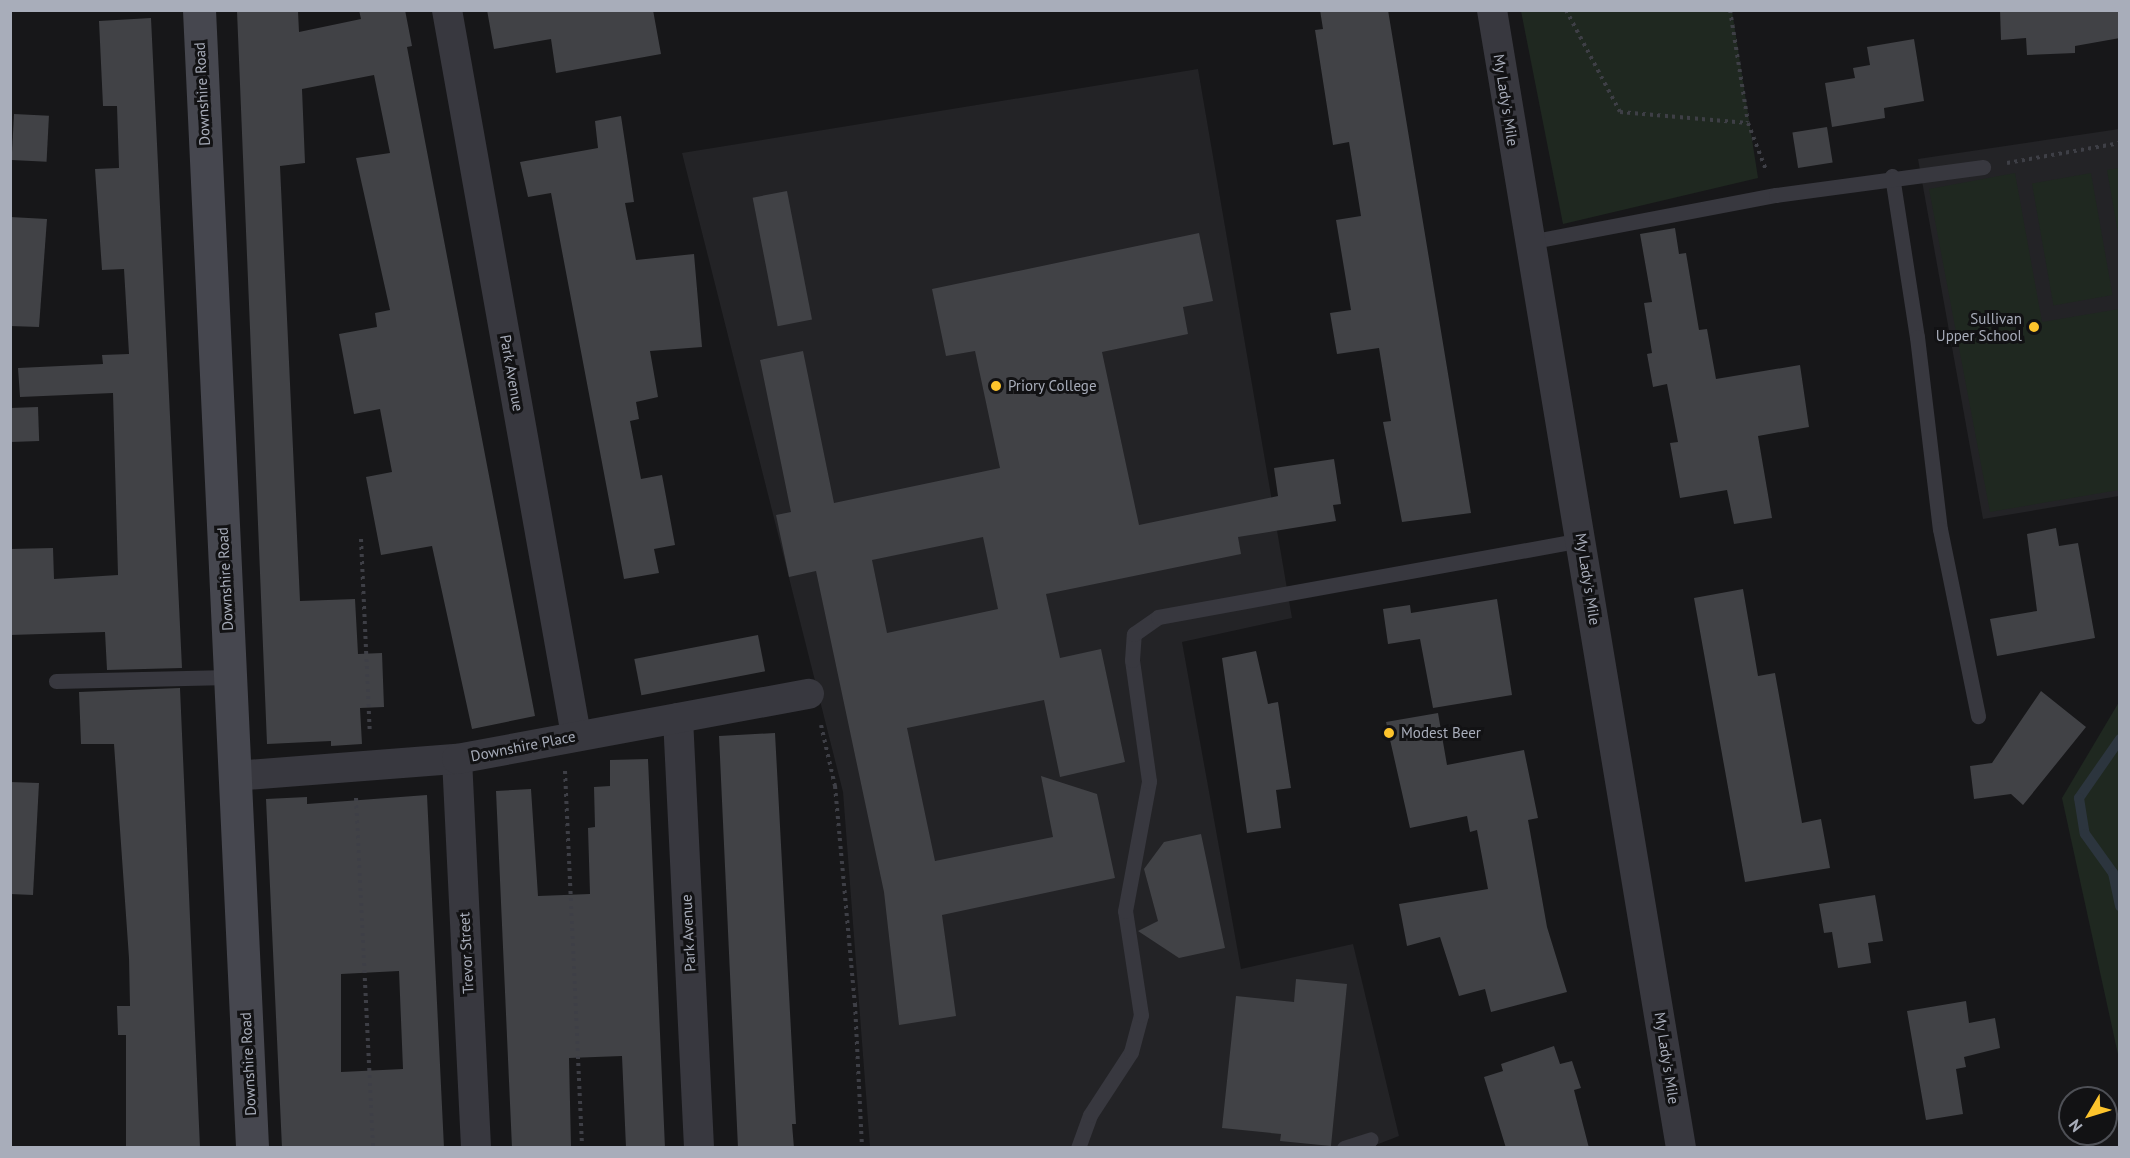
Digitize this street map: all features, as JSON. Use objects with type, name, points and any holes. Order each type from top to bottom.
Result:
[{"type":"street","name":"Downshire Road","points":[[199,10],[252,1148]]},
{"type":"street","name":"Park Avenue","points":[[447,10],[570,737]]},
{"type":"street","name":"My Lady's Mile","points":[[1492,10],[1529,242],[1582,540],[1681,1148]]},
{"type":"street","name":"Downshire Place","points":[[234,776],[363,768],[457,759],[809,694]]},
{"type":"street","name":"Park Avenue","points":[[678,718],[699,1148]]},
{"type":"street","name":"Trevor Street","points":[[457,759],[476,1148]]},
{"type":"lane","points":[[1529,242],[1776,195],[1892,176],[1983,167]]},
{"type":"lane","points":[[1892,176],[1917,337],[1940,529],[1978,716]]},
{"type":"lane","points":[[1078,1148],[1090,1114],[1131,1052],[1141,1015],[1125,911],[1149,781],[1132,660],[1134,634],[1158,616],[1582,540]]},
{"type":"lane","points":[[56,681],[229,677]]},
{"type":"lane","points":[[1344,1148],[1371,1139]]},
{"type":"path","points":[[1566,10],[1620,112],[1748,123]]},
{"type":"path","points":[[1731,10],[1748,123],[1776,195]]},
{"type":"path","points":[[1983,167],[2120,142]]},
{"type":"path","points":[[361,538],[363,768],[373,1148]]},
{"type":"path","points":[[809,694],[820,717],[835,786],[855,1004],[862,1148]]},
{"type":"path","points":[[570,737],[582,1148]]},
{"type":"shaded area","points":[[1521,11],[1732,11],[1758,178],[1563,224]]},
{"type":"shaded area","name":"Priory College","points":[[1198,69],[1292,618],[1182,642],[1241,969],[1353,944],[1399,1136],[1368,1148],[870,1147],[843,792],[682,153]]},
{"type":"shaded area","name":"Sullivan Upper School","points":[[2119,129],[2119,496],[1983,519],[1918,159]]},
{"type":"shaded area","points":[[2120,168],[2119,239],[2107,170]]},
{"type":"shaded area","name":"Sullivan Upper School","points":[[2015,173],[2042,322],[2119,309],[2119,490],[1990,512],[1929,189]]},
{"type":"shaded area","points":[[2091,173],[2113,295],[2053,306],[2032,183]]},
{"type":"shaded area","points":[[2120,703],[2119,1059],[2062,798]]},
{"type":"building","points":[[359,10],[405,10],[412,46],[407,47],[535,716],[472,729],[432,546],[381,555],[366,477],[392,472],[380,409],[354,414],[339,334],[377,327],[375,313],[390,310],[356,158],[390,153],[374,75],[302,89],[305,163],[280,166],[300,601],[355,599],[358,654],[382,653],[384,707],[360,708],[362,744],[331,746],[331,741],[267,744],[237,11],[298,11],[299,32],[361,19]]},
{"type":"building","points":[[487,10],[653,10],[661,54],[556,73],[551,39],[494,49]]},
{"type":"building","points":[[1320,10],[1388,10],[1471,513],[1402,522],[1383,422],[1391,421],[1379,348],[1337,354],[1330,313],[1351,310],[1336,220],[1361,216],[1349,142],[1333,145],[1315,30],[1323,29]]},
{"type":"building","points":[[2000,10],[2120,10],[2120,38],[2075,46],[2075,53],[2027,55],[2026,38],[2001,40]]},
{"type":"building","points":[[151,18],[182,668],[107,670],[105,632],[10,635],[10,549],[53,548],[54,579],[118,575],[113,393],[20,397],[18,368],[103,364],[102,355],[129,354],[124,269],[102,270],[95,169],[119,168],[117,106],[103,106],[99,21]]},
{"type":"building","points":[[1914,39],[1924,101],[1884,108],[1885,118],[1832,127],[1825,83],[1855,78],[1853,68],[1870,65],[1867,47]]},
{"type":"building","points":[[14,114],[49,116],[47,162],[12,160]]},
{"type":"building","points":[[621,116],[634,202],[625,203],[636,260],[694,254],[702,347],[650,351],[658,397],[636,402],[639,419],[630,421],[641,479],[662,475],[675,545],[654,549],[659,573],[624,579],[551,193],[528,197],[520,162],[598,148],[595,121]]},
{"type":"building","points":[[1827,127],[1833,163],[1798,168],[1792,132]]},
{"type":"building","points":[[787,191],[812,320],[778,326],[753,198]]},
{"type":"building","points":[[10,217],[47,219],[39,327],[10,326]]},
{"type":"building","points":[[1675,228],[1679,254],[1686,253],[1699,330],[1707,329],[1716,379],[1800,365],[1809,427],[1758,436],[1772,518],[1734,524],[1727,490],[1680,498],[1670,443],[1678,442],[1667,384],[1653,387],[1647,354],[1652,353],[1644,303],[1652,302],[1640,234]]},
{"type":"building","points":[[1199,233],[1213,301],[1183,307],[1188,334],[1102,352],[1139,525],[1278,496],[1274,468],[1334,459],[1341,504],[1333,505],[1336,521],[1238,537],[1241,554],[1046,594],[1060,658],[1101,649],[1125,762],[1060,777],[1044,700],[907,728],[935,861],[1053,837],[1041,776],[1097,794],[1115,878],[942,915],[956,1016],[899,1025],[884,892],[816,571],[789,577],[776,515],[791,512],[760,360],[803,351],[834,503],[1000,468],[975,351],[946,356],[932,289]],"holes":[[[983,537],[998,609],[887,633],[872,560]]]},
{"type":"building","points":[[38,407],[39,441],[11,442],[10,408]]},
{"type":"building","points":[[2056,528],[2059,546],[2078,543],[2095,638],[1997,656],[1990,619],[2037,611],[2027,534]]},
{"type":"building","points":[[1743,589],[1758,676],[1775,673],[1802,823],[1821,819],[1830,868],[1745,882],[1694,598]]},
{"type":"building","points":[[1497,599],[1512,695],[1433,708],[1420,639],[1388,644],[1383,609],[1410,605],[1411,613]]},
{"type":"building","points":[[758,635],[765,671],[641,695],[634,659]]},
{"type":"building","points":[[1256,651],[1268,704],[1278,702],[1291,788],[1276,790],[1281,828],[1247,833],[1222,658]]},
{"type":"building","points":[[180,688],[200,1148],[126,1148],[126,1035],[118,1035],[117,1006],[130,1006],[129,958],[114,744],[81,744],[79,692]]},
{"type":"building","points":[[2041,691],[2086,727],[2023,805],[2011,794],[1974,799],[1970,766],[1992,763]]},
{"type":"building","points":[[1438,713],[1447,765],[1524,750],[1538,818],[1528,820],[1547,927],[1567,992],[1491,1012],[1485,989],[1459,996],[1440,937],[1407,946],[1399,904],[1488,889],[1477,830],[1470,832],[1467,816],[1410,828],[1386,722]]},
{"type":"building","points":[[775,733],[796,1124],[792,1124],[794,1148],[738,1148],[719,736]]},
{"type":"building","points":[[648,759],[665,1148],[626,1148],[622,1056],[569,1058],[571,1147],[512,1148],[496,791],[531,789],[538,896],[590,894],[588,828],[595,827],[594,787],[610,786],[610,760]]},
{"type":"building","points":[[10,782],[39,783],[33,895],[10,894]]},
{"type":"building","points":[[427,795],[444,1148],[282,1148],[266,799],[307,797],[307,804]],"holes":[[[399,971],[403,1069],[341,1072],[341,974]]]},
{"type":"building","points":[[1201,834],[1225,948],[1179,958],[1138,931],[1158,921],[1144,869],[1164,842]]},
{"type":"building","points":[[1875,895],[1883,941],[1868,943],[1871,963],[1838,968],[1832,932],[1824,933],[1819,904]]},
{"type":"building","points":[[1296,979],[1347,984],[1331,1146],[1280,1141],[1281,1134],[1222,1128],[1236,996],[1294,1002]]},
{"type":"building","points":[[1966,1001],[1969,1023],[1995,1018],[2000,1048],[1964,1057],[1966,1067],[1956,1069],[1963,1114],[1926,1120],[1907,1011]]},
{"type":"building","points":[[1554,1046],[1560,1064],[1572,1061],[1581,1088],[1574,1090],[1589,1148],[1506,1148],[1484,1077],[1503,1071],[1501,1064]]},
{"type":"waterway","points":[[2120,739],[2079,798],[2085,834],[2113,873],[2120,906]]},
{"type":"place","name":"Sullivan Upper School","points":[[2034,327]]},
{"type":"place","name":"Priory College","points":[[996,386]]},
{"type":"place","name":"Modest Beer","points":[[1389,733]]}]
